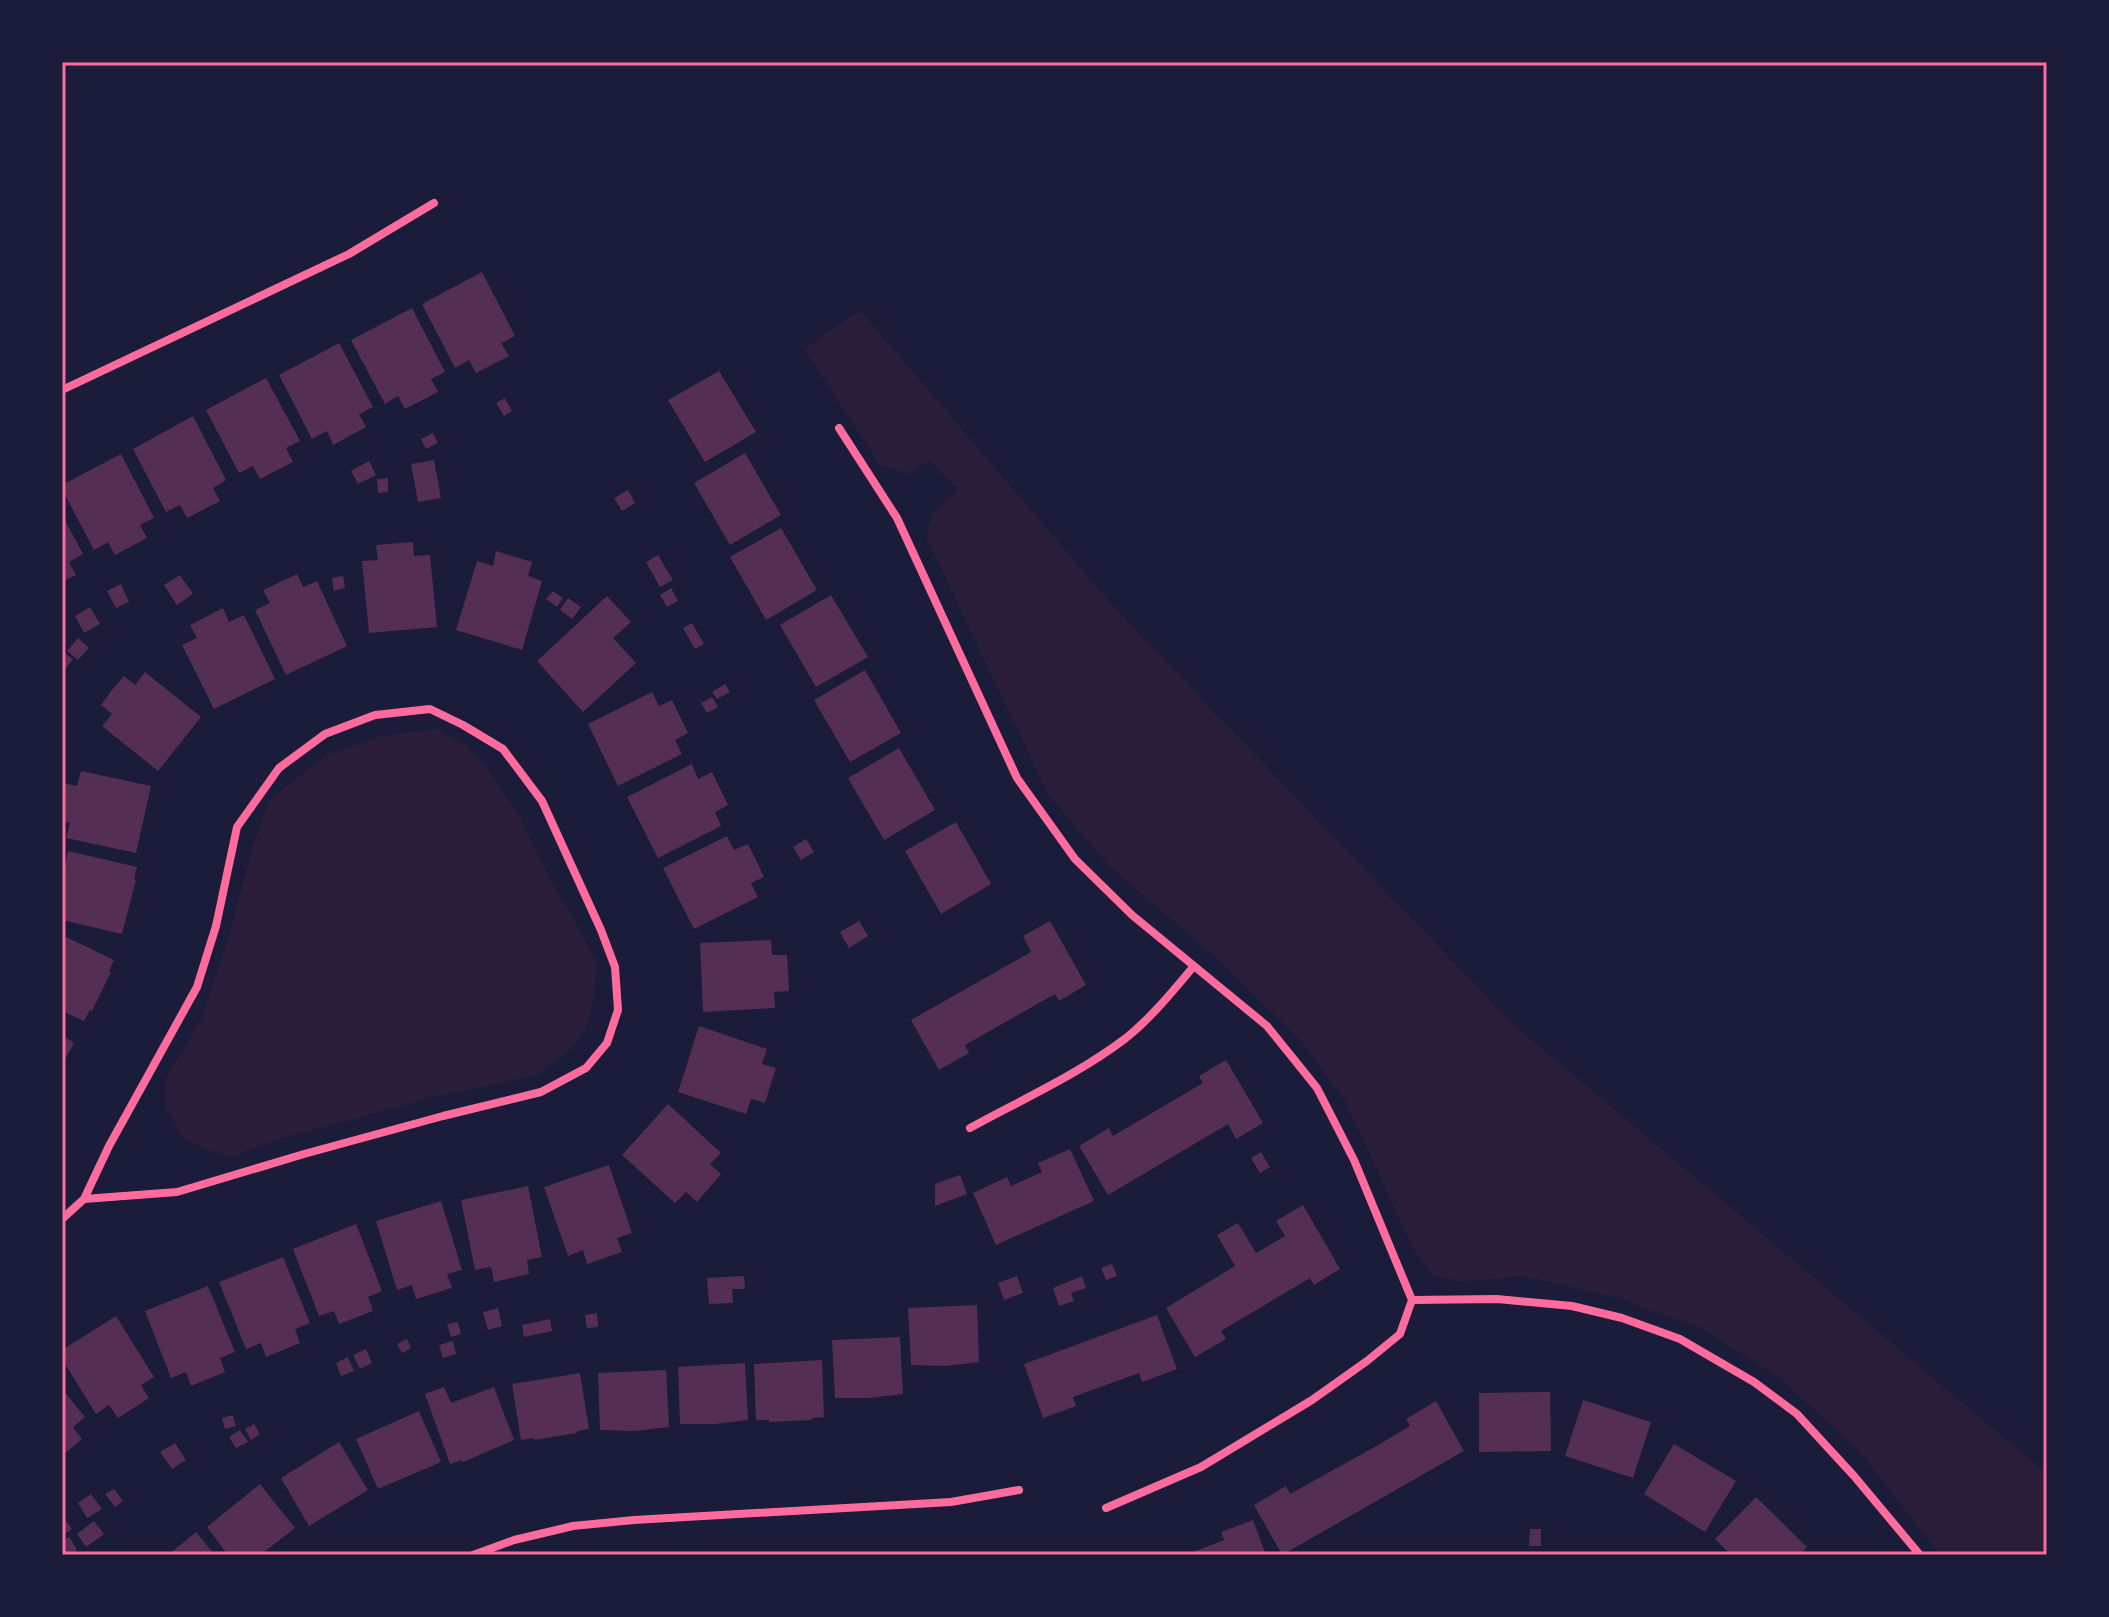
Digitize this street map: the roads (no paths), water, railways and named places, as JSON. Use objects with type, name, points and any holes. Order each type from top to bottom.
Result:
[{"type":"street","points":[[62,390],[349,254],[434,203]]},
{"type":"street","points":[[839,428],[897,518],[1017,778],[1075,859],[1132,915],[1267,1026],[1317,1088],[1354,1160],[1412,1300],[1400,1334],[1312,1400],[1201,1467],[1106,1508]]},
{"type":"street","points":[[62,1219],[84,1199],[109,1146],[197,987],[216,926],[237,827],[279,768],[325,734],[375,715],[430,709],[503,749],[542,801],[615,967],[618,1010],[607,1043],[586,1068],[541,1092],[177,1192],[84,1199]]},
{"type":"street","points":[[970,1128],[1068,1075],[1126,1037],[1166,999],[1194,966]]},
{"type":"street","points":[[1412,1300],[1497,1299],[1572,1306],[1622,1318],[1680,1339],[1754,1382],[1797,1414],[1920,1555]]},
{"type":"street","points":[[473,1555],[514,1540],[573,1526],[951,1502],[1019,1490]]}]
